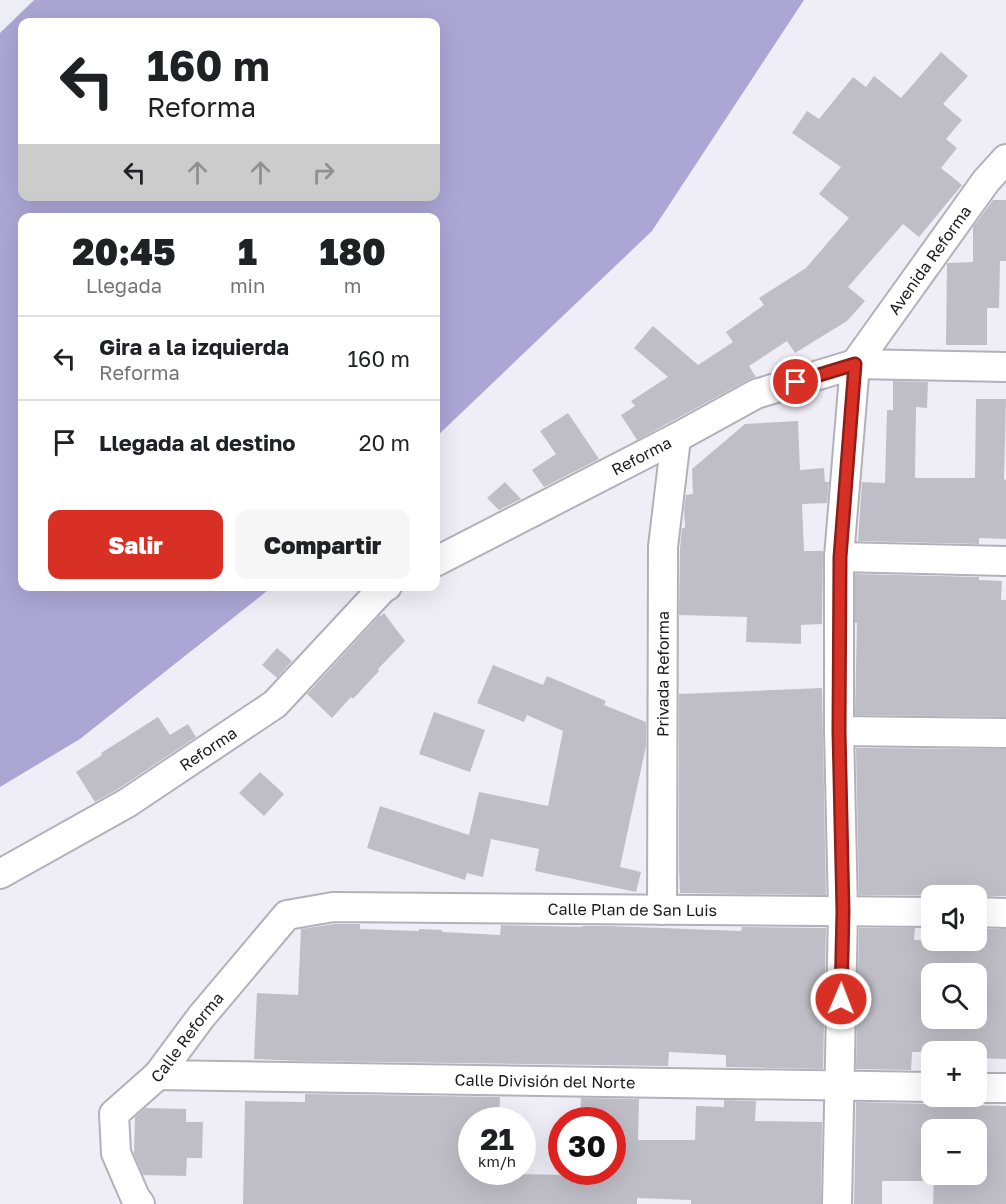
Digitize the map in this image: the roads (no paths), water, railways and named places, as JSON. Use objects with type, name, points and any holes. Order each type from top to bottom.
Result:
[{"type":"street","name":"Avenida Reforma","points":[[855,364],[996,181],[1006,159]]},
{"type":"street","name":"Reforma","points":[[440,559],[676,438],[756,394],[855,364],[1006,367]]},
{"type":"street","points":[[837,1204],[843,911],[839,731],[840,557],[855,364]]},
{"type":"street","name":"Privada Reforma","points":[[662,910],[663,547],[676,438]]},
{"type":"street","points":[[840,557],[1006,561]]},
{"type":"street","name":"Reforma","points":[[0,874],[127,803],[275,704],[380,591]]},
{"type":"street","points":[[839,731],[1006,734]]},
{"type":"street","name":"Calle Plan de San Luis","points":[[333,907],[921,912]]},
{"type":"street","name":"Calle Reforma","points":[[140,1204],[116,1153],[114,1114],[158,1075],[201,1017],[287,915],[333,907]]},
{"type":"street","points":[[987,912],[1006,913]]},
{"type":"street","name":"Calle División del Norte","points":[[158,1075],[921,1087]]},
{"type":"street","points":[[987,1088],[1006,1088]]}]
